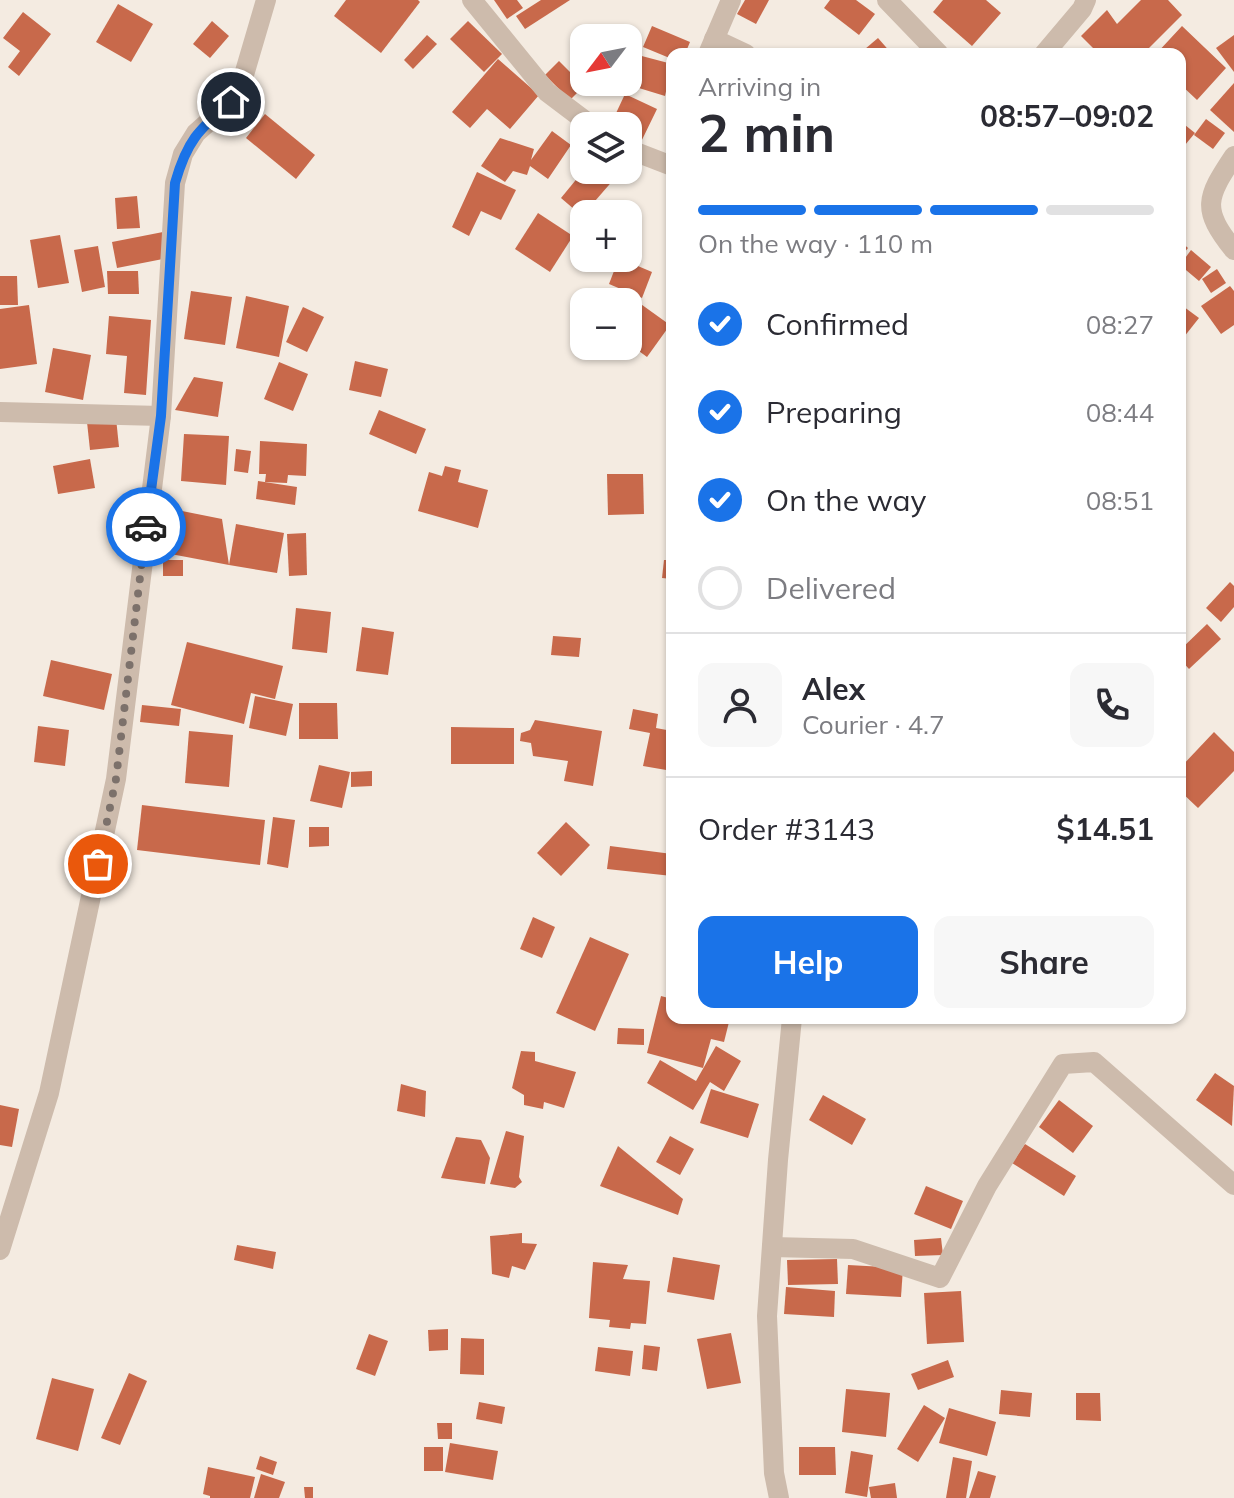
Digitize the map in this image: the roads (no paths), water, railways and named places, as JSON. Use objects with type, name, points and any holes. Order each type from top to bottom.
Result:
[{"type":"street","points":[[0,1250],[49,1093],[116,779],[161,416],[175,183],[183,154],[196,133],[231,102],[241,85],[266,0]]},
{"type":"street","points":[[472,0],[547,92],[573,112]]},
{"type":"street","points":[[711,47],[731,0]]},
{"type":"street","points":[[887,0],[933,48]]},
{"type":"street","points":[[1049,48],[1086,0]]},
{"type":"street","points":[[642,154],[666,164]]},
{"type":"street","points":[[1234,156],[1217,183],[1210,208],[1217,230],[1234,250]]},
{"type":"street","points":[[0,412],[161,416]]},
{"type":"street","points":[[779,1498],[774,1473],[767,1316],[791,1024]]},
{"type":"street","points":[[772,1247],[853,1249],[940,1278],[987,1186],[1063,1064],[1094,1062],[1234,1185]]}]
